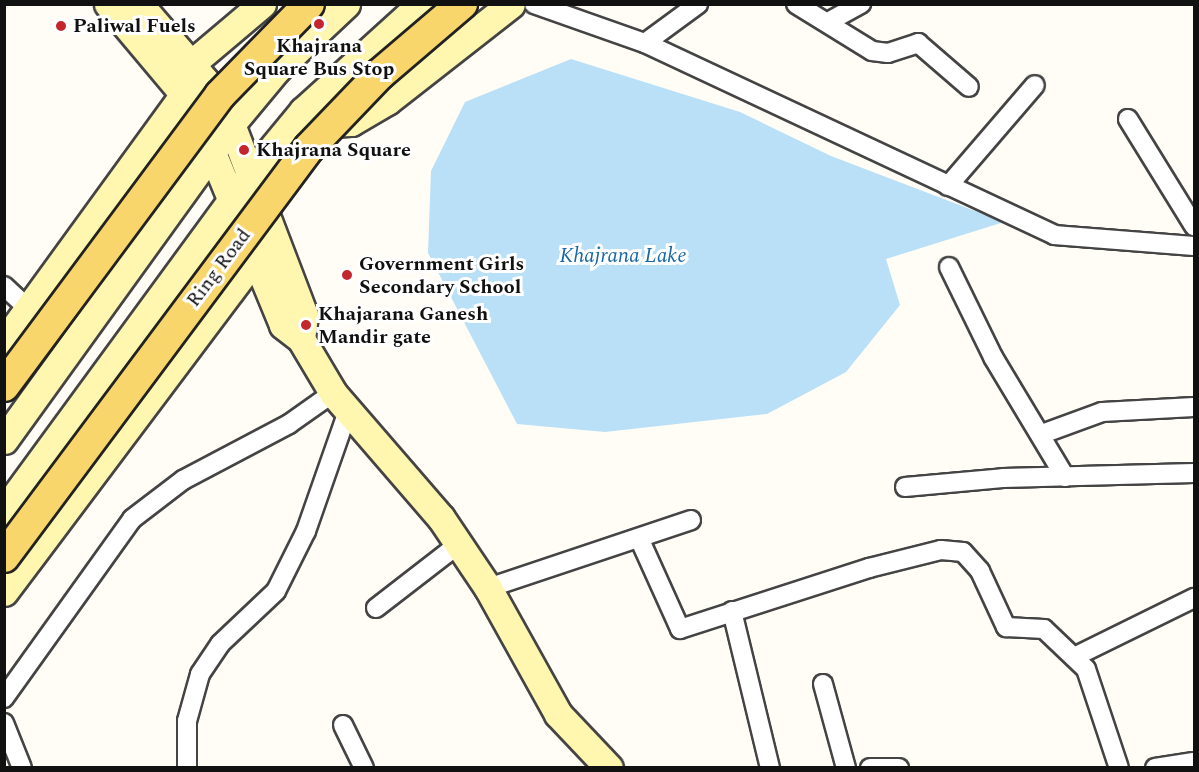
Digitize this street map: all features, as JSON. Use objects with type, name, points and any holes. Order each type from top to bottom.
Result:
[{"type":"main road","points":[[108,4],[184,94],[214,149],[231,203],[283,325],[301,339],[340,402],[414,481],[460,543],[488,588],[558,714],[609,768]]},
{"type":"main road","points":[[139,4],[191,64],[231,124],[304,315],[301,339]]},
{"type":"main road","points":[[191,64],[262,4]]},
{"type":"main road","points":[[4,386],[220,95],[309,4]]},
{"type":"main road","points":[[4,440],[231,124],[277,69],[346,4]]},
{"type":"main road","name":"Ring Road","points":[[4,511],[251,174],[303,111],[421,4]]},
{"type":"main road","name":"Ring Road","points":[[4,557],[309,148],[380,74],[462,4]]},
{"type":"main road","points":[[303,111],[322,123],[351,122],[387,101],[511,4]]},
{"type":"main road","points":[[4,342],[184,94]]},
{"type":"main road","points":[[4,592],[254,259]]},
{"type":"street","points":[[534,4],[645,43],[1054,235],[1194,246]]},
{"type":"street","points":[[645,43],[698,4]]},
{"type":"street","points":[[796,4],[881,54],[918,43],[969,87]]},
{"type":"street","points":[[828,22],[861,4]]},
{"type":"street","points":[[948,186],[1035,85]]},
{"type":"street","points":[[1128,119],[1194,226]]},
{"type":"street","points":[[949,267],[993,357],[1042,434],[1065,477]]},
{"type":"street","points":[[4,286],[29,309]]},
{"type":"street","points":[[4,698],[139,513],[183,480],[289,424],[340,402]]},
{"type":"street","points":[[187,768],[187,721],[200,674],[220,644],[276,591],[306,531],[340,402]]},
{"type":"street","points":[[1042,434],[1102,412],[1194,407]]},
{"type":"street","points":[[905,487],[1065,477],[1194,473]]},
{"type":"street","points":[[488,588],[691,520]]},
{"type":"street","points":[[639,538],[678,628],[869,568],[953,549],[972,558],[1006,627],[1041,628],[1074,657],[1092,680],[1119,768]]},
{"type":"street","points":[[376,608],[460,543]]},
{"type":"street","points":[[1074,657],[1194,598]]},
{"type":"street","points":[[732,611],[770,768]]},
{"type":"street","points":[[824,684],[846,768]]},
{"type":"street","points":[[4,723],[8,745],[22,768]]},
{"type":"street","points":[[343,725],[364,768]]},
{"type":"street","points":[[1155,768],[1194,762]]},
{"type":"street","points":[[870,768],[899,768]]},
{"type":"water","name":"Khajrana Lake","points":[[571,59],[740,112],[831,156],[1004,222],[886,259],[900,305],[846,372],[767,414],[605,432],[517,424],[428,253],[431,171],[465,102]]},
{"type":"place","name":"Khajrana Square Bus Stop","points":[[319,24]]},
{"type":"place","name":"Paliwal Fuels","points":[[61,26]]},
{"type":"place","name":"Khajrana Square","points":[[244,150]]},
{"type":"place","name":"Government Girls Secondary School","points":[[347,275]]},
{"type":"place","name":"Khajarana Ganesh Mandir gate","points":[[306,325]]}]
